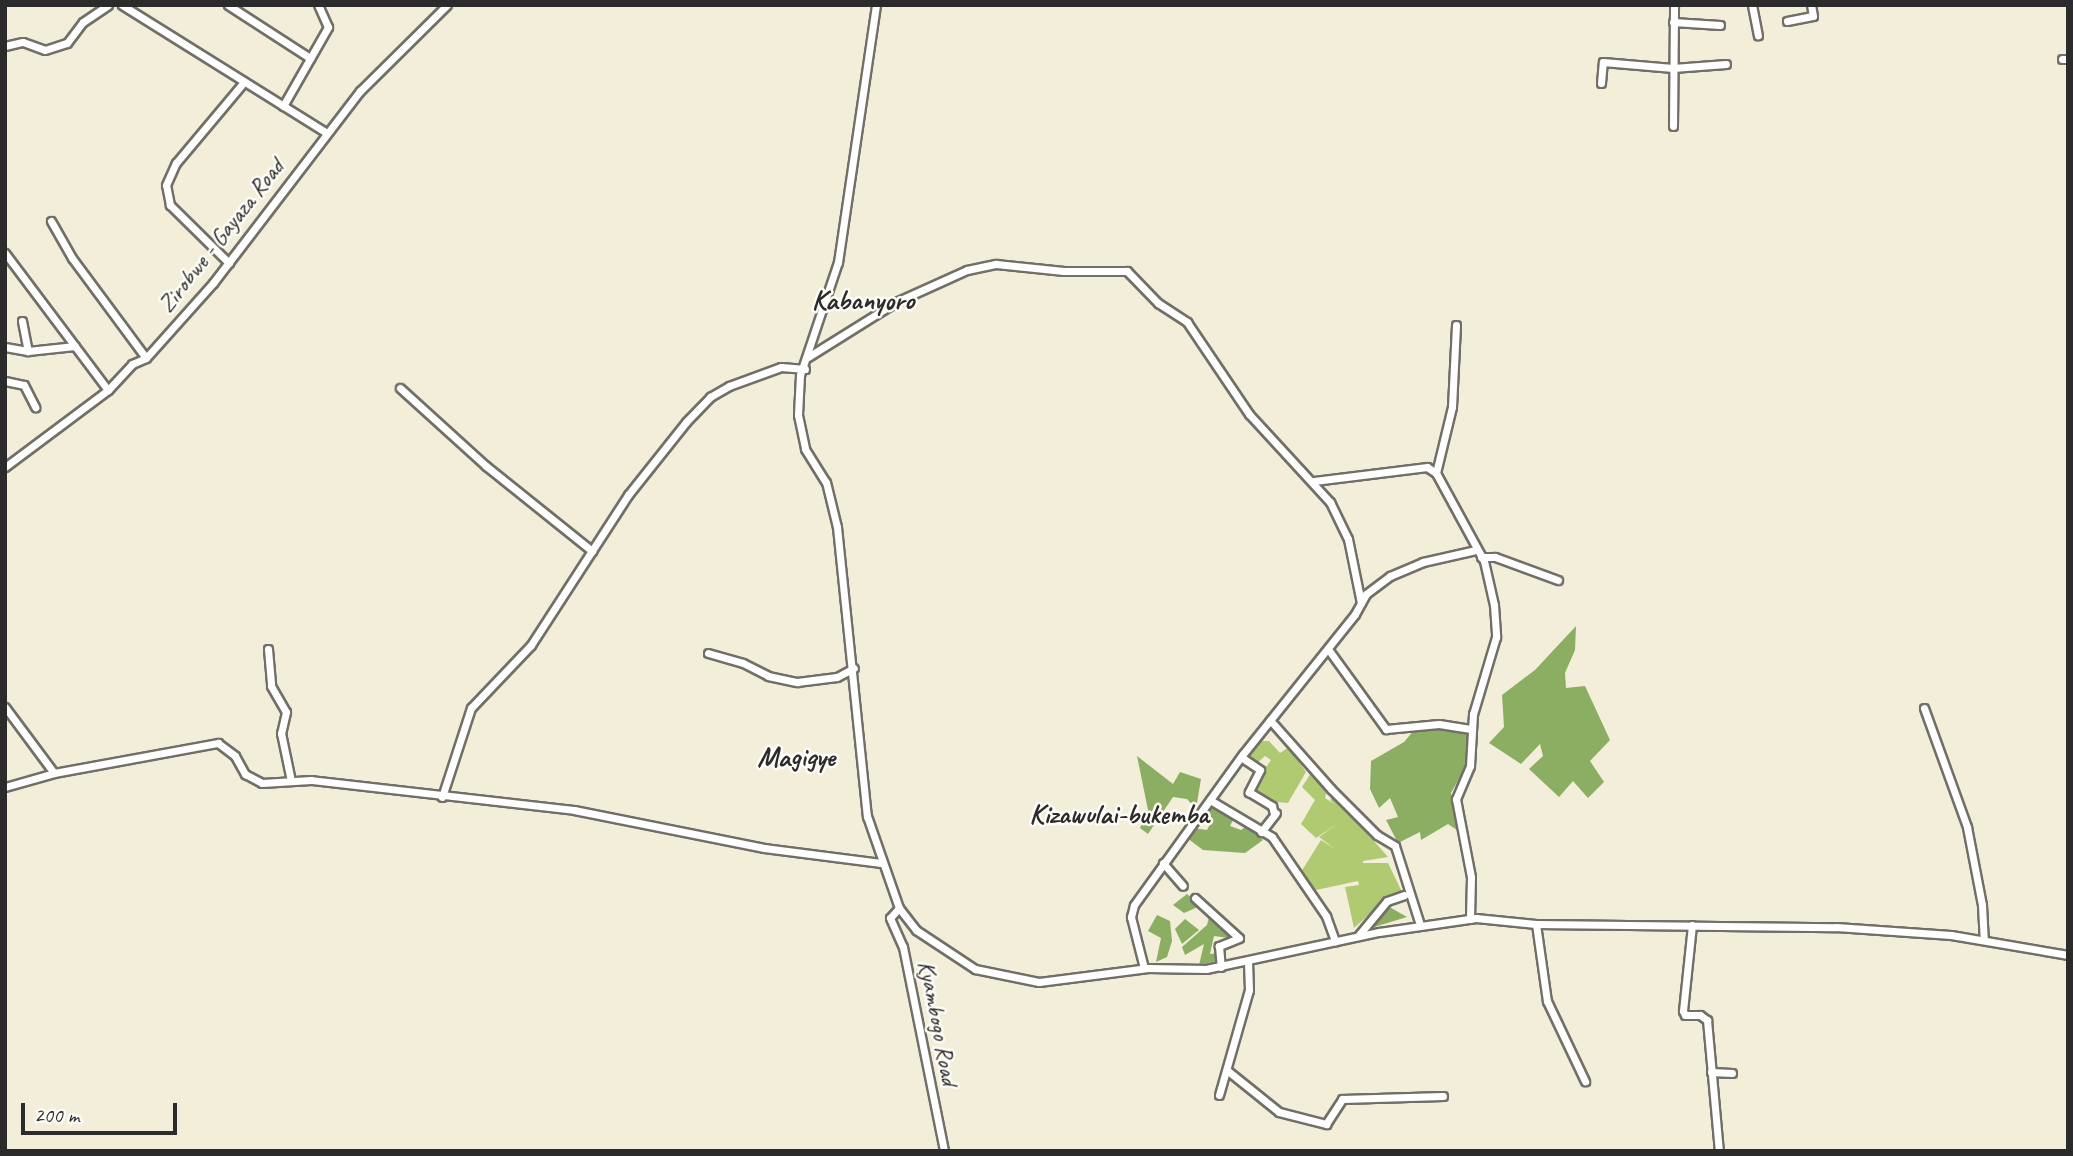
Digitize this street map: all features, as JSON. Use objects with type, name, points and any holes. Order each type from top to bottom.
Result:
[{"type":"street","points":[[5,46],[23,41],[46,50],[67,43],[83,22],[107,5]]},
{"type":"street","points":[[122,5],[327,133]]},
{"type":"street","points":[[228,5],[310,58]]},
{"type":"street","points":[[283,106],[328,27],[318,5]]},
{"type":"street","name":"Zirobwe - Gayaza Road","points":[[5,467],[108,390],[132,364],[146,358],[229,263],[327,133],[393,54],[447,5]]},
{"type":"street","points":[[876,5],[838,262],[799,383],[799,430],[833,505],[854,668],[867,816],[881,863],[899,908],[916,930],[975,969],[1002,977],[1039,982],[1144,968],[1221,967],[1358,936],[1470,919],[1536,924],[1836,927],[1984,940],[2068,955]]},
{"type":"street","points":[[1673,126],[1674,5]]},
{"type":"street","points":[[1752,5],[1758,35]]},
{"type":"street","points":[[1787,21],[1813,16],[1811,5]]},
{"type":"street","points":[[1673,22],[1720,24]]},
{"type":"street","points":[[1601,83],[1604,62],[1673,68],[1726,64]]},
{"type":"street","points":[[229,263],[170,205],[166,185],[176,163],[244,82]]},
{"type":"street","points":[[51,220],[72,258],[146,358]]},
{"type":"street","points":[[5,253],[108,390]]},
{"type":"street","points":[[808,357],[896,302],[967,270],[996,264],[1064,271],[1119,269],[1135,276],[1155,300],[1187,322],[1249,414],[1314,481],[1345,533],[1361,603]]},
{"type":"street","points":[[22,321],[28,351]]},
{"type":"street","points":[[1456,326],[1452,407],[1436,473],[1481,557],[1494,605],[1496,637],[1477,692],[1471,729],[1470,766],[1456,799],[1471,877],[1470,919]]},
{"type":"street","points":[[5,347],[28,351],[75,346]]},
{"type":"street","points":[[442,797],[471,708],[531,645],[628,495],[710,397],[782,367],[805,369]]},
{"type":"street","points":[[5,381],[24,385],[35,407]]},
{"type":"street","points":[[400,388],[485,466],[593,551]]},
{"type":"street","points":[[1314,481],[1420,467],[1436,473]]},
{"type":"street","points":[[1144,968],[1131,912],[1163,863],[1241,757],[1328,649],[1361,603],[1390,576],[1443,555],[1476,550]]},
{"type":"street","points":[[1481,557],[1494,557],[1558,580]]},
{"type":"street","points":[[268,649],[271,686],[286,712],[281,733],[291,781]]},
{"type":"street","points":[[1328,649],[1386,729],[1439,724],[1471,729]]},
{"type":"street","points":[[708,653],[743,663],[768,676],[797,682],[836,677],[854,668]]},
{"type":"street","points":[[5,707],[54,774]]},
{"type":"street","points":[[1924,708],[1967,827],[1984,940]]},
{"type":"street","points":[[1270,720],[1331,789],[1377,835],[1395,846],[1420,925]]},
{"type":"street","points":[[5,787],[54,774],[218,743],[256,781],[359,784],[442,797],[574,810],[764,848],[881,863]]},
{"type":"street","points":[[1241,757],[1260,770],[1248,792],[1272,806],[1275,814],[1261,832]]},
{"type":"street","points":[[1210,800],[1272,838],[1312,894],[1335,941]]},
{"type":"street","points":[[1163,863],[1183,886]]},
{"type":"street","points":[[1358,936],[1387,901],[1404,895]]},
{"type":"street","points":[[1195,898],[1240,938],[1219,946],[1221,967]]},
{"type":"street","name":"Kyambogo Road","points":[[899,908],[890,918],[904,947],[944,1151]]},
{"type":"street","points":[[1536,924],[1547,1001],[1585,1081]]},
{"type":"street","points":[[1692,925],[1683,1011],[1707,1020],[1719,1151]]},
{"type":"street","points":[[1219,1095],[1249,990],[1248,962]]},
{"type":"street","points":[[1228,1071],[1279,1112],[1325,1124],[1342,1099],[1443,1096]]},
{"type":"street","points":[[1711,1072],[1732,1073]]},
{"type":"green space","points":[[1576,626],[1575,650],[1565,673],[1566,688],[1585,686],[1610,740],[1590,761],[1604,782],[1588,798],[1573,781],[1559,797],[1529,769],[1543,756],[1540,744],[1521,764],[1489,743],[1504,727],[1502,695],[1535,670]]},
{"type":"green space","points":[[1442,726],[1467,729],[1470,738],[1465,768],[1451,793],[1457,830],[1448,824],[1421,840],[1420,832],[1398,843],[1386,820],[1398,817],[1390,798],[1379,808],[1370,789],[1371,761],[1404,742],[1415,729]]},
{"type":"green space","points":[[1260,741],[1269,741],[1280,753],[1289,747],[1306,772],[1288,803],[1266,801],[1250,790],[1271,760],[1265,756],[1256,764],[1246,757]]},
{"type":"green space","points":[[1137,756],[1173,784],[1180,772],[1201,779],[1196,809],[1187,799],[1173,797],[1148,834],[1140,828],[1148,810]]},
{"type":"green space","points":[[1311,773],[1327,790],[1325,798],[1334,804],[1330,800],[1334,796],[1388,857],[1363,863],[1388,863],[1403,894],[1386,899],[1354,928],[1345,887],[1359,885],[1358,881],[1316,890],[1301,872],[1321,840],[1335,849],[1319,837],[1341,821],[1316,838],[1301,824],[1315,800],[1302,787]]},
{"type":"green space","points":[[1210,803],[1234,818],[1230,826],[1241,830],[1248,825],[1263,840],[1245,853],[1203,850],[1187,838],[1193,828],[1207,830],[1211,822],[1205,811]]},
{"type":"green space","points":[[1187,894],[1200,906],[1184,913],[1173,905]]},
{"type":"green space","points":[[1386,905],[1407,917],[1361,931]]},
{"type":"green space","points":[[1210,913],[1236,939],[1214,936],[1210,954],[1219,953],[1217,961],[1199,965],[1204,944],[1185,955],[1182,947],[1207,925]]},
{"type":"green space","points":[[1157,915],[1170,921],[1172,941],[1167,957],[1156,962],[1161,938],[1148,931]]},
{"type":"green space","points":[[1185,919],[1199,930],[1182,944],[1175,929]]},
{"type":"district","name":"Kabanyoro","points":[[863,300]]},
{"type":"district","name":"Magigye","points":[[796,757]]},
{"type":"district","name":"Kizawulai-bukemba","points":[[1119,814]]}]
